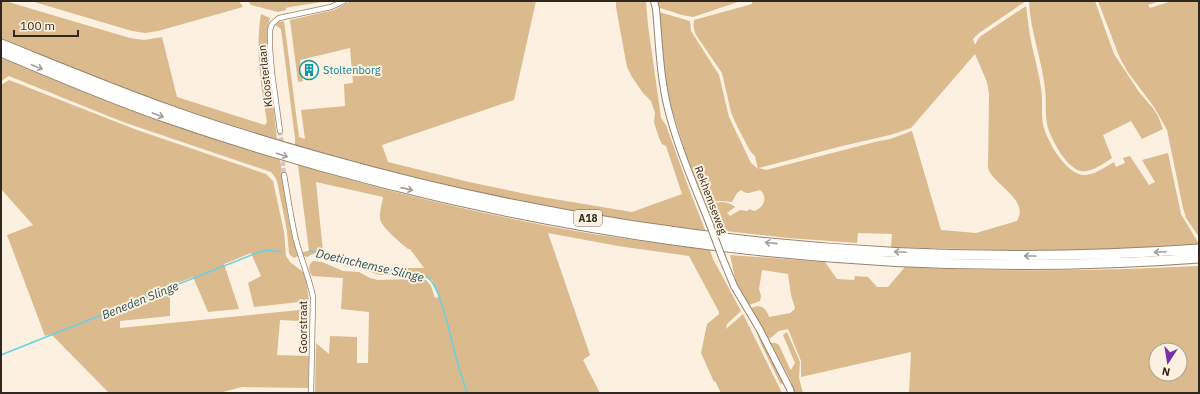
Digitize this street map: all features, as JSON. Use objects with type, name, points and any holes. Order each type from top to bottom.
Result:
[{"type":"highway","name":"A18","points":[[1,44],[100,84],[170,110],[289,148],[375,173],[526,208],[686,233],[794,246],[920,254],[1059,256],[1199,250]]},
{"type":"highway","name":"A18","points":[[1,52],[96,92],[167,118],[290,158],[373,181],[521,215],[583,226],[657,238],[761,250],[849,258],[920,262],[1058,264],[1199,258]]},
{"type":"street","name":"Kloosterlaan","points":[[280,131],[270,50],[270,30],[272,24],[279,18],[331,7],[344,1]]},
{"type":"street","name":"Rekhemseweg","points":[[654,1],[662,80],[669,112],[680,147],[734,286],[760,330],[791,393]]},
{"type":"street","name":"Goorstraat","points":[[284,175],[292,220],[303,262],[311,285],[313,297],[311,393]]},
{"type":"shaded area","points":[[1,1],[130,38],[144,40],[162,37],[177,97],[265,125],[267,122],[261,82],[259,28],[261,14],[270,18],[267,30],[268,57],[277,139],[138,93],[69,68],[1,40]]},
{"type":"shaded area","points":[[31,1],[239,1],[243,7],[158,31],[145,33],[132,31]]},
{"type":"shaded area","points":[[248,1],[328,1],[290,7],[286,8],[286,10],[278,12],[251,5]]},
{"type":"shaded area","points":[[351,1],[536,1],[514,100],[382,145],[388,162],[469,182],[536,196],[632,212],[682,194],[666,146],[662,144],[659,138],[654,122],[655,113],[651,101],[643,93],[632,77],[626,62],[616,1],[646,1],[661,118],[666,125],[706,232],[648,224],[519,201],[423,179],[295,146],[281,29],[275,25],[284,21],[299,137],[305,139],[301,110],[345,106],[344,84],[353,83],[350,48],[300,60],[303,81],[298,82],[290,20],[334,10]]},
{"type":"shaded area","points":[[654,1],[741,1],[693,17],[657,7]]},
{"type":"shaded area","points":[[752,1],[1026,1],[979,33],[973,39],[975,45],[981,36],[1026,6],[1031,41],[1041,88],[1043,124],[1048,139],[1058,156],[1072,170],[1079,174],[1086,175],[1097,172],[1114,162],[1116,167],[1125,163],[1123,158],[1130,156],[1149,185],[1155,182],[1142,160],[1168,153],[1181,214],[1199,244],[1101,250],[1000,250],[891,247],[892,234],[858,233],[857,243],[788,238],[716,230],[706,205],[721,202],[729,203],[735,207],[727,213],[730,216],[740,210],[757,210],[764,202],[764,196],[760,190],[746,193],[741,190],[737,193],[732,202],[721,201],[706,202],[704,199],[686,154],[671,106],[665,75],[659,12],[690,21],[691,31],[719,75],[729,117],[751,163],[758,169],[755,156],[750,151],[731,112],[722,73],[696,35],[694,29],[694,20],[752,4]],"holes":[[[975,54],[987,82],[989,94],[988,168],[991,174],[1015,199],[1019,206],[1020,213],[1017,221],[976,233],[941,230],[912,131],[890,139],[766,170],[759,168],[890,135],[911,128]]]},
{"type":"shaded area","points":[[1029,1],[1095,1],[1114,54],[1139,92],[1158,116],[1163,129],[1142,139],[1131,121],[1103,135],[1112,158],[1089,171],[1081,171],[1071,165],[1058,149],[1047,126],[1046,94]]},
{"type":"shaded area","points":[[1098,1],[1159,1],[1148,5],[1150,8],[1172,1],[1199,1],[1199,237],[1186,218],[1183,208],[1167,130],[1154,107],[1127,71],[1119,56]]},
{"type":"shaded area","points":[[1,58],[140,112],[280,160],[289,222],[298,256],[294,258],[289,253],[287,231],[277,181],[271,172],[123,122],[9,76],[1,81]]},
{"type":"shaded area","points":[[9,80],[137,130],[266,174],[273,181],[284,232],[286,256],[290,262],[303,272],[306,279],[309,301],[254,307],[248,283],[261,276],[251,253],[224,264],[239,309],[208,312],[193,277],[170,286],[170,316],[120,321],[120,328],[300,310],[299,321],[280,320],[277,355],[309,356],[308,388],[242,387],[219,393],[109,393],[51,334],[45,336],[7,235],[33,225],[1,189],[1,85]]},
{"type":"shaded area","points":[[298,165],[408,195],[519,220],[593,234],[710,250],[713,259],[741,311],[727,324],[726,329],[743,314],[782,393],[721,393],[715,381],[714,382],[701,353],[707,324],[719,314],[719,312],[689,256],[618,246],[548,233],[590,355],[583,360],[600,393],[315,393],[316,343],[329,354],[330,336],[357,337],[357,363],[368,363],[369,312],[341,309],[343,278],[312,276],[309,268],[313,261],[322,262],[343,271],[359,272],[370,278],[378,280],[426,280],[431,286],[435,298],[439,297],[432,280],[423,275],[379,275],[361,268],[341,265],[315,253],[307,257],[304,256],[302,252],[309,251]],"holes":[[[316,182],[383,197],[380,214],[382,223],[392,235],[408,249],[410,249],[424,268],[382,268],[323,252]]]},
{"type":"shaded area","points":[[730,255],[825,262],[837,279],[854,280],[855,276],[868,277],[877,287],[888,287],[905,267],[978,270],[1052,270],[1199,266],[1199,393],[909,393],[911,352],[801,377],[801,361],[788,329],[779,331],[769,339],[751,308],[757,306],[762,307],[769,317],[790,313],[794,310],[795,308],[791,295],[788,274],[762,270],[759,289],[761,296],[760,301],[749,305],[736,283]]},
{"type":"shaded area","points":[[753,322],[785,385],[780,383],[761,344]]},
{"type":"shaded area","points":[[787,332],[800,362],[799,378],[803,393],[794,393],[791,381],[771,343],[779,345],[791,370],[795,363],[783,335]]},
{"type":"waterway","name":"Beneden Slinge","points":[[1,355],[259,252],[267,250],[281,252]]},
{"type":"waterway","name":"Doetinchemse Slinge","points":[[309,251],[333,255],[377,267],[416,273],[428,278],[433,283],[442,304],[467,393]]},
{"type":"tunnel","points":[[280,131],[282,147]]},
{"type":"tunnel","points":[[282,155],[284,175]]},
{"type":"place","name":"Stoltenborg","points":[[309,70]]}]
